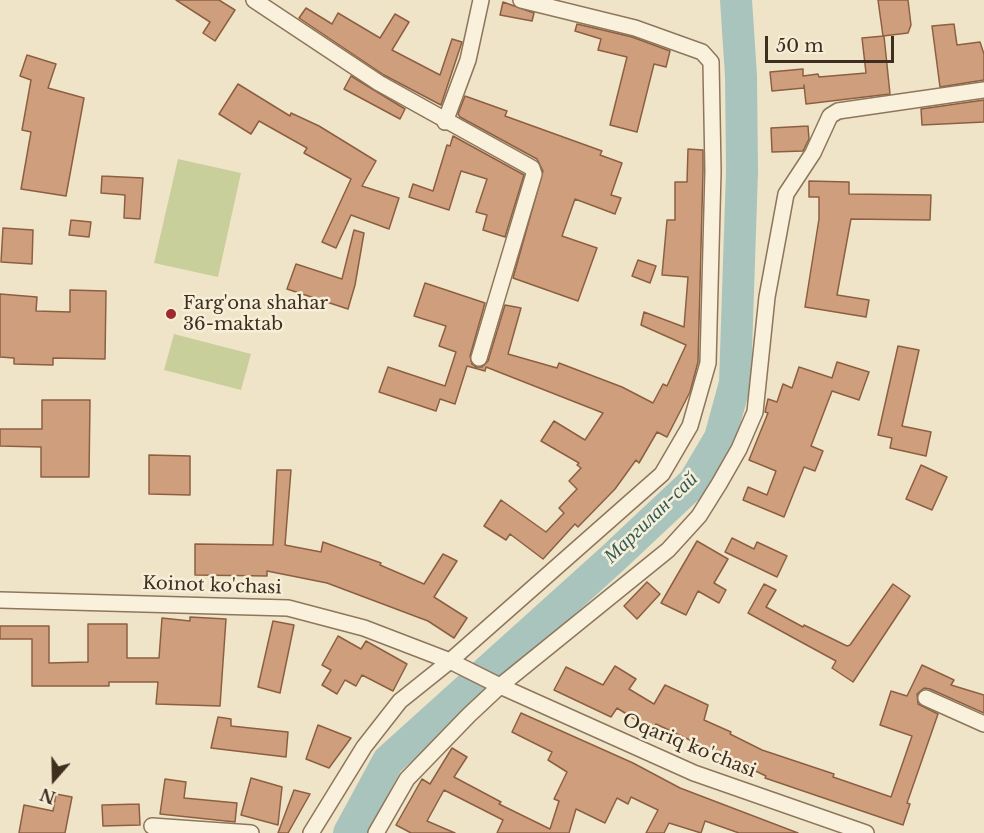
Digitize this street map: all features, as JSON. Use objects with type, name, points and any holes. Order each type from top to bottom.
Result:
[{"type":"street","points":[[254,0],[379,83],[445,122],[526,163],[534,174],[479,358]]},
{"type":"street","points":[[445,122],[468,60],[482,0]]},
{"type":"street","points":[[310,833],[364,747],[400,701],[662,474],[690,426],[708,363],[713,171],[711,62],[702,52],[635,28],[520,0]]},
{"type":"street","points":[[376,833],[407,779],[500,686],[668,550],[699,516],[724,475],[755,412],[767,297],[786,194],[813,153],[830,116],[838,111],[984,90]]},
{"type":"street","name":"Koinot ko'chasi","points":[[0,600],[288,608],[364,628],[450,660],[500,686]]},
{"type":"street","name":"Oqariq ko'chasi","points":[[500,686],[694,773],[866,833]]},
{"type":"street","points":[[926,698],[984,724]]},
{"type":"street","points":[[152,826],[251,833]]},
{"type":"green space","points":[[178,159],[241,173],[218,277],[154,263]]},
{"type":"green space","points":[[174,334],[251,354],[241,390],[164,370]]},
{"type":"building","points":[[176,0],[219,0],[235,10],[215,41],[203,33],[210,22]]},
{"type":"building","points":[[878,0],[908,0],[911,25],[908,33],[883,36]]},
{"type":"building","points":[[503,2],[534,13],[532,21],[500,15]]},
{"type":"building","points":[[306,8],[332,24],[338,13],[380,38],[395,14],[409,22],[392,50],[440,75],[452,39],[462,42],[441,105],[384,75],[299,18]]},
{"type":"building","points":[[577,24],[632,37],[670,51],[666,67],[654,64],[637,132],[610,125],[627,57],[598,50],[601,39],[575,31]]},
{"type":"building","points":[[954,24],[957,45],[980,42],[984,54],[984,80],[940,87],[932,26]]},
{"type":"building","points":[[884,36],[890,94],[806,104],[804,85],[804,88],[772,91],[770,72],[803,69],[803,76],[818,74],[819,77],[866,73],[862,38]]},
{"type":"building","points":[[27,55],[56,64],[48,88],[84,98],[66,196],[21,189],[31,132],[22,130],[31,80],[20,76]]},
{"type":"building","points":[[351,76],[405,109],[400,119],[344,89]]},
{"type":"building","points":[[238,84],[290,116],[291,113],[319,126],[376,161],[362,186],[399,198],[389,229],[351,215],[336,248],[322,242],[351,179],[304,153],[307,148],[259,121],[251,134],[219,114]]},
{"type":"building","points":[[465,96],[507,111],[505,116],[602,151],[600,155],[622,163],[611,195],[621,198],[615,214],[575,199],[562,236],[597,248],[578,301],[513,278],[543,171],[537,159],[460,117],[458,114]]},
{"type":"building","points":[[984,100],[984,122],[922,125],[921,109]]},
{"type":"building","points":[[808,126],[809,139],[803,151],[772,152],[771,128]]},
{"type":"building","points":[[453,136],[524,175],[505,237],[483,230],[487,215],[476,212],[487,179],[461,171],[449,210],[409,197],[413,184],[433,191],[447,145],[450,146]]},
{"type":"building","points":[[688,149],[703,150],[698,362],[690,392],[667,437],[657,432],[639,463],[636,460],[615,489],[578,527],[575,524],[543,559],[510,534],[506,540],[484,526],[501,500],[546,532],[564,513],[559,508],[577,489],[569,481],[581,468],[577,465],[579,463],[541,441],[554,421],[585,440],[603,413],[486,367],[485,371],[467,366],[455,404],[440,399],[436,411],[379,392],[388,367],[445,386],[456,352],[439,346],[446,326],[414,316],[425,283],[485,303],[470,356],[472,364],[476,367],[482,367],[488,361],[505,305],[521,308],[508,354],[557,368],[559,363],[622,387],[653,403],[663,384],[667,386],[686,345],[641,325],[644,312],[684,327],[688,277],[662,275],[667,220],[675,220],[675,182],[687,182]]},
{"type":"building","points":[[102,176],[143,178],[140,219],[124,218],[125,195],[101,193]]},
{"type":"building","points":[[809,181],[849,182],[849,194],[931,195],[930,220],[851,219],[837,295],[869,300],[866,317],[805,307],[819,219],[819,197],[809,197]]},
{"type":"building","points":[[71,220],[91,222],[89,237],[69,235]]},
{"type":"building","points":[[3,228],[33,230],[32,264],[1,262]]},
{"type":"building","points":[[354,230],[364,233],[355,285],[348,309],[287,289],[296,264],[342,279]]},
{"type":"building","points":[[638,260],[656,266],[650,283],[632,276]]},
{"type":"building","points":[[70,290],[106,291],[105,359],[53,358],[53,365],[14,364],[14,358],[0,357],[0,294],[37,297],[36,311],[70,312]]},
{"type":"building","points":[[898,346],[919,350],[902,426],[931,432],[926,456],[890,448],[892,438],[878,435]]},
{"type":"building","points":[[837,362],[869,372],[859,400],[832,391],[811,446],[823,451],[815,471],[804,467],[784,517],[743,500],[748,487],[767,495],[776,471],[749,460],[768,413],[765,412],[768,399],[777,402],[783,384],[792,388],[799,367],[832,378]]},
{"type":"building","points":[[42,400],[90,400],[89,477],[41,477],[41,447],[0,446],[0,429],[42,429]]},
{"type":"building","points":[[149,455],[190,456],[190,495],[149,494]]},
{"type":"building","points":[[921,465],[947,477],[932,510],[906,499]]},
{"type":"building","points":[[277,470],[291,470],[285,545],[321,552],[323,542],[381,563],[380,565],[424,584],[443,554],[457,561],[434,597],[467,618],[454,638],[428,621],[327,583],[267,571],[267,576],[195,575],[195,544],[273,545]]},
{"type":"building","points":[[732,538],[754,549],[757,542],[787,556],[777,577],[725,552]]},
{"type":"building","points":[[697,541],[728,559],[714,583],[726,590],[719,603],[698,591],[686,615],[661,603]]},
{"type":"building","points":[[647,582],[660,594],[637,619],[624,606]]},
{"type":"building","points":[[764,584],[776,590],[766,607],[803,627],[804,625],[847,646],[850,645],[893,584],[910,596],[853,682],[832,668],[836,661],[748,613]]},
{"type":"building","points":[[190,617],[226,619],[220,706],[156,704],[158,682],[109,682],[109,686],[32,686],[32,639],[0,639],[0,626],[49,626],[49,663],[88,662],[88,624],[127,624],[127,658],[159,658],[162,618],[190,621]]},
{"type":"building","points":[[273,621],[294,625],[280,693],[258,687]]},
{"type":"building","points":[[338,636],[361,649],[366,641],[407,664],[393,691],[362,675],[356,686],[345,680],[337,694],[322,685],[331,670],[322,665]]},
{"type":"building","points":[[922,665],[954,680],[951,685],[984,695],[984,713],[930,689],[924,688],[917,694],[918,704],[938,714],[907,803],[910,804],[903,825],[765,778],[766,776],[656,724],[652,730],[617,708],[611,717],[554,690],[566,667],[603,685],[615,666],[636,679],[629,689],[654,704],[665,685],[708,705],[704,720],[762,750],[834,774],[833,777],[891,797],[912,736],[880,725],[891,691],[907,696]]},
{"type":"building","points":[[521,713],[633,763],[680,788],[798,833],[739,833],[705,821],[701,833],[669,823],[664,833],[646,833],[658,810],[631,797],[628,804],[617,798],[605,823],[576,809],[569,833],[497,833],[503,820],[444,790],[427,821],[455,833],[411,833],[396,825],[422,779],[430,784],[452,748],[467,757],[454,777],[501,802],[499,804],[550,829],[559,801],[554,799],[567,772],[548,760],[552,752],[512,732]]},
{"type":"building","points":[[218,717],[231,719],[231,726],[288,732],[286,757],[211,748]]},
{"type":"building","points":[[318,725],[351,738],[329,768],[306,759]]},
{"type":"building","points":[[251,778],[282,787],[278,825],[241,815]]},
{"type":"building","points":[[165,779],[186,782],[184,798],[237,803],[235,822],[160,814]]},
{"type":"building","points":[[294,790],[310,794],[288,833],[278,833]]},
{"type":"building","points":[[56,794],[72,797],[65,833],[19,833],[24,805],[53,811]]},
{"type":"building","points":[[139,804],[140,825],[103,826],[102,805]]},
{"type":"waterway","name":"Маргилан-сай","points":[[349,833],[388,761],[694,482],[720,438],[735,383],[742,171],[741,76],[736,0]]},
{"type":"place","name":"Farg'ona shahar 36-maktab","points":[[171,314]]}]
